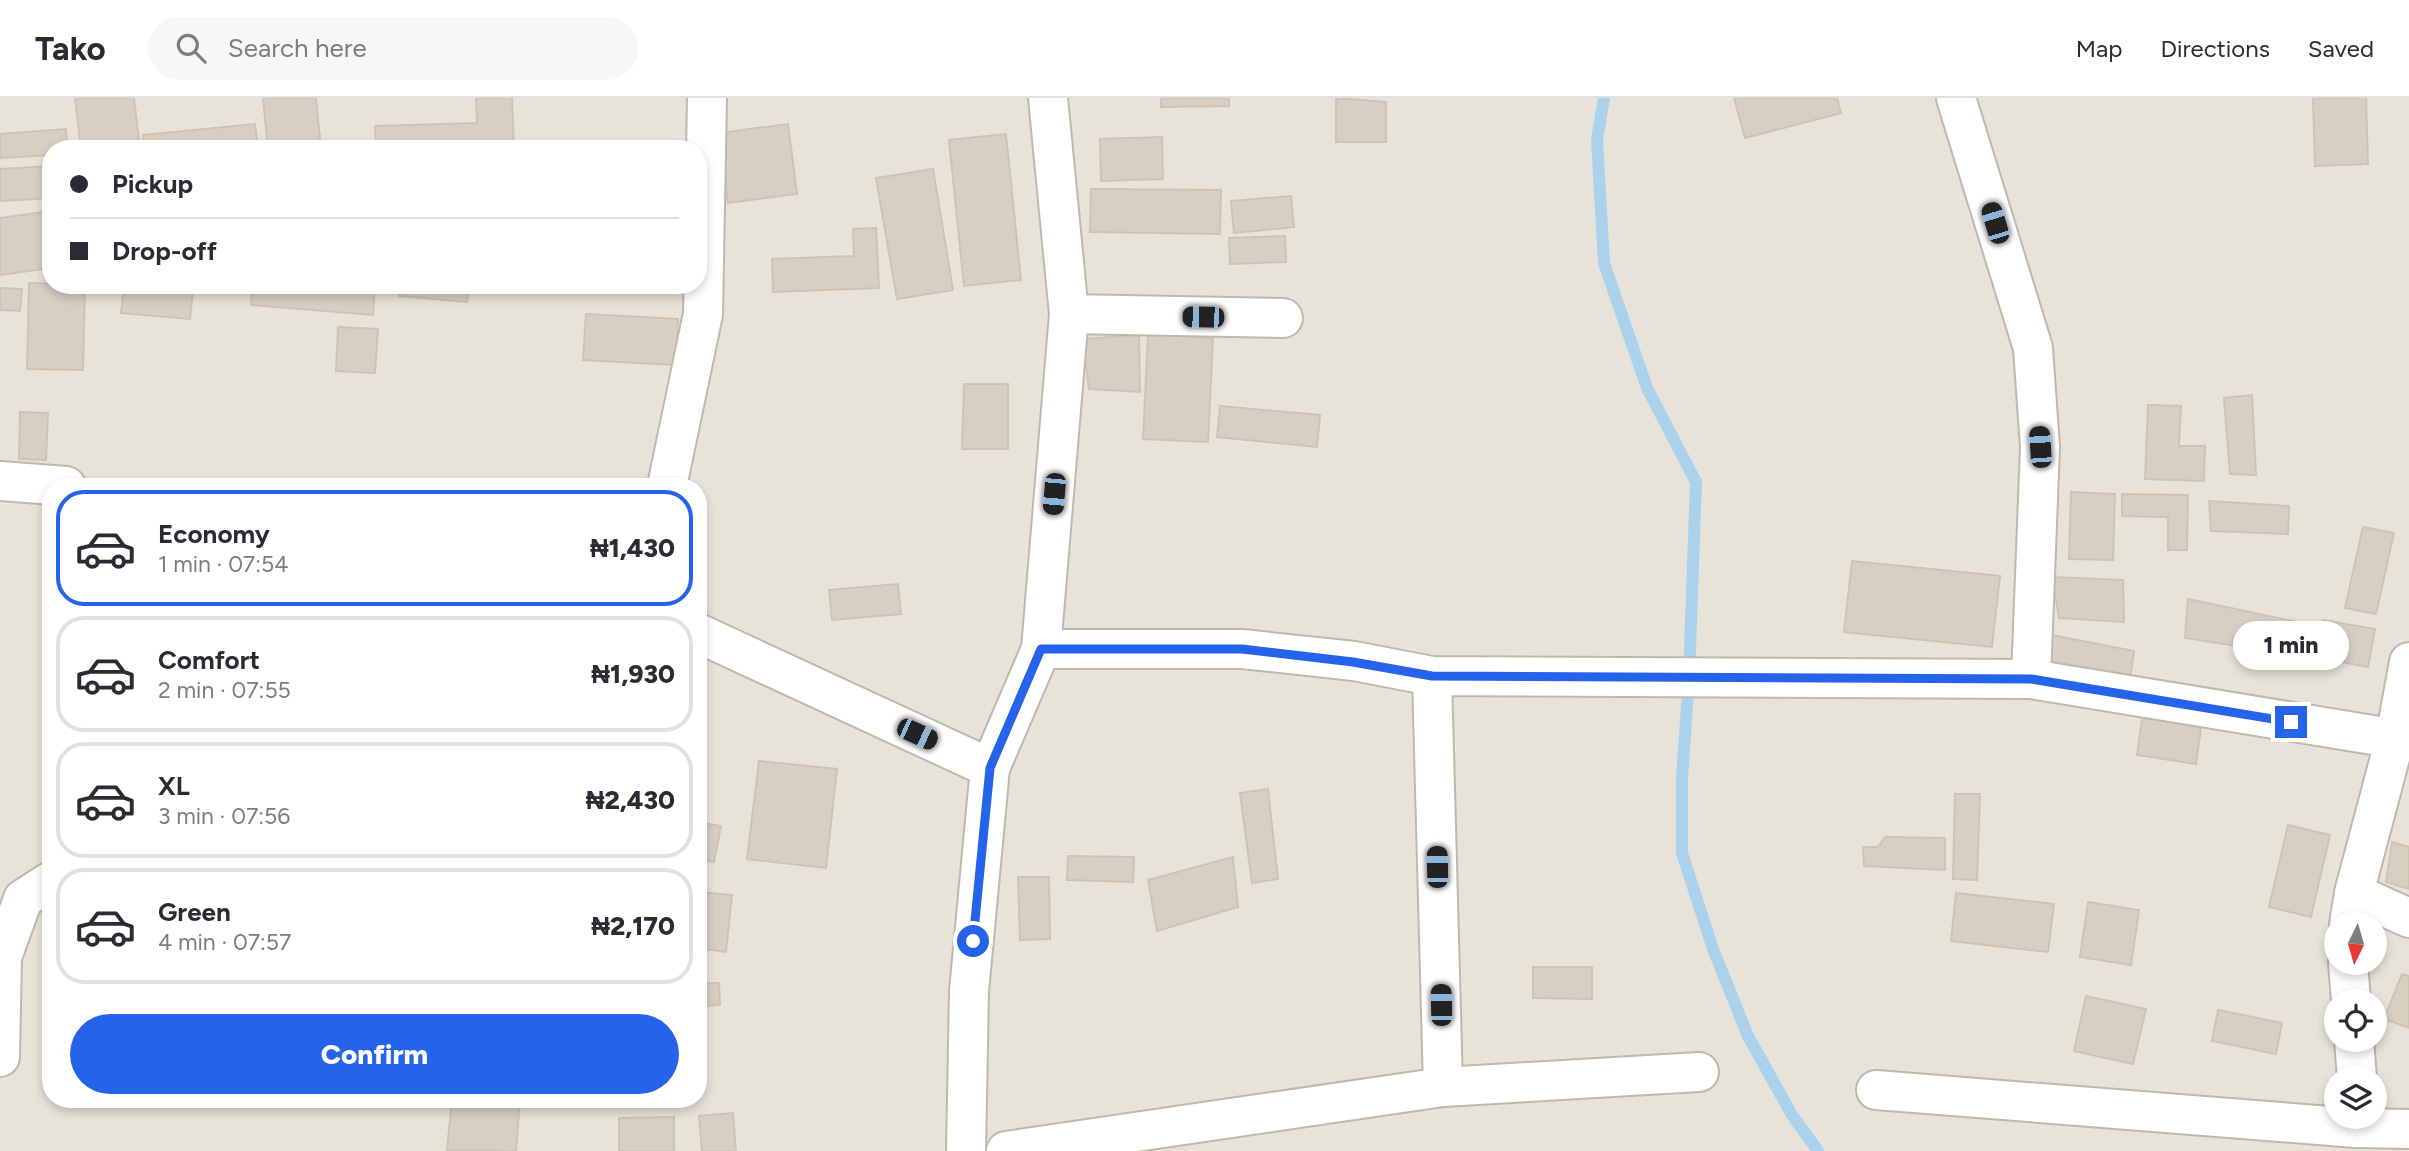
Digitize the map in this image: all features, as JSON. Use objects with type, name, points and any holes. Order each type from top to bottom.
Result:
[{"type":"street","points":[[706,140],[707,98]]},
{"type":"street","points":[[966,1151],[967,1013],[990,768],[1041,649],[1069,314],[1048,98]]},
{"type":"street","points":[[1956,98],[2033,348],[2040,447],[2031,679]]},
{"type":"street","points":[[669,478],[703,314],[703,294]]},
{"type":"street","points":[[1069,314],[1283,318]]},
{"type":"street","points":[[0,481],[42,484]]},
{"type":"street","points":[[707,637],[990,768]]},
{"type":"street","points":[[1041,649],[1242,649],[1353,662],[1432,676],[2031,679],[2402,740]]},
{"type":"street","points":[[2409,662],[2402,740],[2351,909],[2409,918]]},
{"type":"street","points":[[1432,676],[1443,1087]]},
{"type":"street","points":[[0,1057],[2,957],[23,899],[42,887]]},
{"type":"street","points":[[1006,1151],[1443,1087],[1699,1072]]},
{"type":"street","points":[[1876,1090],[2356,1132],[2409,1129]]},
{"type":"shaded area","points":[[0,98],[2409,98],[2409,1151],[0,1151]]},
{"type":"building","points":[[75,98],[134,98],[139,140],[80,140]]},
{"type":"building","points":[[263,98],[316,98],[320,140],[267,140]]},
{"type":"building","points":[[476,98],[512,98],[514,140],[376,140],[375,126],[477,123]]},
{"type":"building","points":[[1161,98],[1229,98],[1229,106],[1161,107]]},
{"type":"building","points":[[1336,98],[1386,102],[1386,142],[1336,142]]},
{"type":"building","points":[[1734,98],[1837,98],[1841,113],[1745,138]]},
{"type":"building","points":[[2313,98],[2366,98],[2368,164],[2315,166]]},
{"type":"building","points":[[255,124],[257,140],[144,140],[143,135]]},
{"type":"building","points":[[788,124],[797,194],[728,203],[719,133]]},
{"type":"building","points":[[66,129],[67,140],[42,140],[42,156],[0,158],[0,134]]},
{"type":"building","points":[[1006,134],[1021,280],[964,286],[949,140]]},
{"type":"building","points":[[1162,137],[1163,179],[1101,181],[1100,139]]},
{"type":"building","points":[[42,167],[42,199],[0,201],[0,169]]},
{"type":"building","points":[[933,169],[953,290],[897,299],[876,178]]},
{"type":"building","points":[[1091,189],[1221,190],[1220,234],[1090,232]]},
{"type":"building","points":[[1291,196],[1294,227],[1234,233],[1231,201]]},
{"type":"building","points":[[42,212],[42,269],[0,275],[0,218]]},
{"type":"building","points":[[876,228],[879,288],[773,292],[772,259],[854,256],[853,229]]},
{"type":"building","points":[[1285,236],[1286,262],[1230,264],[1229,238]]},
{"type":"building","points":[[29,283],[42,283],[42,294],[85,294],[83,370],[27,369]]},
{"type":"building","points":[[0,288],[22,289],[20,311],[0,310]]},
{"type":"building","points":[[123,294],[193,294],[190,319],[121,313]]},
{"type":"building","points":[[252,294],[374,294],[373,315],[251,305]]},
{"type":"building","points":[[399,294],[468,294],[467,302]]},
{"type":"building","points":[[586,314],[678,319],[676,365],[583,360]]},
{"type":"building","points":[[338,327],[378,329],[375,373],[336,371]]},
{"type":"building","points":[[1148,334],[1213,338],[1208,442],[1143,439]]},
{"type":"building","points":[[1139,335],[1140,392],[1089,389],[1082,339]]},
{"type":"building","points":[[964,384],[1008,384],[1008,449],[962,449]]},
{"type":"building","points":[[2252,395],[2256,475],[2230,474],[2224,398]]},
{"type":"building","points":[[2148,405],[2181,406],[2179,446],[2205,446],[2204,481],[2145,479]]},
{"type":"building","points":[[1220,406],[1320,415],[1317,447],[1217,437]]},
{"type":"building","points":[[20,412],[48,413],[46,460],[19,459]]},
{"type":"building","points":[[2071,492],[2115,494],[2113,560],[2069,559]]},
{"type":"building","points":[[2122,494],[2188,495],[2187,550],[2168,550],[2168,517],[2122,516]]},
{"type":"building","points":[[2209,501],[2289,506],[2288,534],[2211,531]]},
{"type":"building","points":[[2363,527],[2394,533],[2376,614],[2345,608]]},
{"type":"building","points":[[1852,561],[2000,576],[1992,647],[1844,632]]},
{"type":"building","points":[[2052,577],[2123,580],[2124,622],[2059,618]]},
{"type":"building","points":[[898,584],[901,614],[832,620],[829,590]]},
{"type":"building","points":[[2188,599],[2302,623],[2299,656],[2185,638]]},
{"type":"building","points":[[2323,620],[2375,629],[2368,667],[2315,657]]},
{"type":"building","points":[[2052,635],[2134,651],[2130,679],[2050,662]]},
{"type":"building","points":[[2143,712],[2202,720],[2196,764],[2137,755]]},
{"type":"building","points":[[759,761],[837,769],[826,868],[747,859]]},
{"type":"building","points":[[1268,789],[1278,879],[1252,883],[1240,793]]},
{"type":"building","points":[[1955,794],[1980,794],[1977,880],[1953,879]]},
{"type":"building","points":[[707,824],[721,826],[714,862],[707,861]]},
{"type":"building","points":[[2288,825],[2330,835],[2311,917],[2269,907]]},
{"type":"building","points":[[1885,837],[1945,838],[1945,870],[1864,866],[1863,847],[1878,847]]},
{"type":"building","points":[[2392,842],[2409,847],[2409,889],[2386,882]]},
{"type":"building","points":[[1068,856],[1134,857],[1133,882],[1067,880]]},
{"type":"building","points":[[1233,857],[1238,907],[1157,931],[1148,880]]},
{"type":"building","points":[[1018,877],[1049,877],[1050,939],[1020,940]]},
{"type":"building","points":[[707,893],[732,895],[726,952],[707,949]]},
{"type":"building","points":[[1956,893],[2054,904],[2048,952],[1951,941]]},
{"type":"building","points":[[2088,902],[2139,910],[2131,965],[2080,957]]},
{"type":"building","points":[[1533,967],[1592,967],[1592,999],[1533,998]]},
{"type":"building","points":[[2402,974],[2409,976],[2409,1028],[2387,1020],[2387,1012]]},
{"type":"building","points":[[707,983],[719,983],[720,1005],[707,1006]]},
{"type":"building","points":[[2086,996],[2146,1009],[2133,1064],[2074,1051]]},
{"type":"building","points":[[2218,1010],[2282,1023],[2276,1054],[2212,1041]]},
{"type":"building","points":[[451,1108],[519,1108],[516,1151],[447,1150]]},
{"type":"building","points":[[733,1113],[736,1151],[702,1151],[699,1116]]},
{"type":"building","points":[[674,1117],[674,1151],[619,1151],[619,1118]]},
{"type":"waterway","points":[[1604,98],[1597,140],[1604,263],[1647,388],[1696,482],[1689,678],[1682,777],[1682,853],[1713,949],[1748,1036],[1792,1115],[1818,1151]]},
{"type":"route","points":[[973,941],[990,768],[1041,649],[1242,649],[1353,662],[1432,676],[1611,679],[2031,679],[2291,722]]}]
